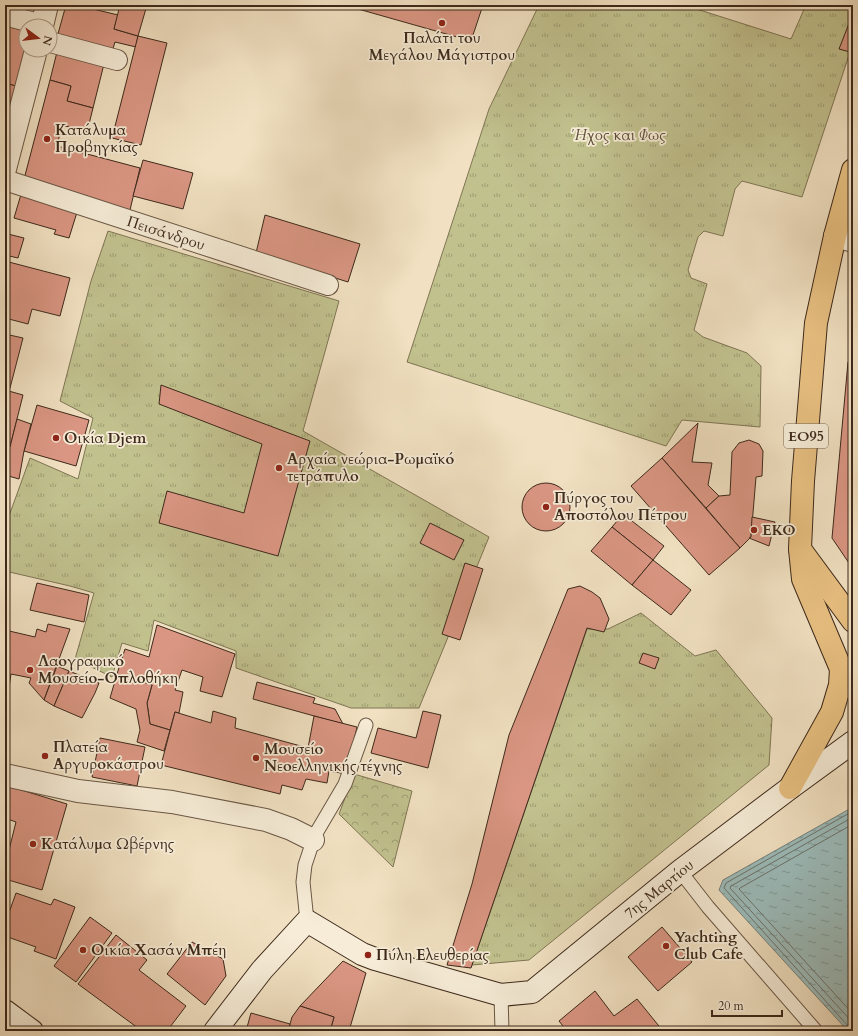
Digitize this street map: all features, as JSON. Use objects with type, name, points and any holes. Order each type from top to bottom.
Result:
[{"type":"main road","points":[[7,156],[34,58]]},
{"type":"main road","name":"ΕΟ95","points":[[800,548],[803,481],[816,323],[844,239],[853,170]]},
{"type":"main road","points":[[800,548],[853,621]]},
{"type":"main road","points":[[790,788],[832,712],[840,685],[841,669],[803,579],[800,548]]},
{"type":"main road","name":"7ης Μαρτίου","points":[[307,921],[362,954],[374,959],[501,995],[532,992],[680,872],[853,742]]},
{"type":"main road","points":[[5,775],[78,791],[172,802],[266,820],[291,829],[313,840]]},
{"type":"main road","points":[[215,1031],[262,970],[307,921]]},
{"type":"main road","points":[[5,1011],[32,1031]]},
{"type":"street","points":[[5,14],[20,18]]},
{"type":"street","points":[[58,31],[117,60]]},
{"type":"street","name":"Πεισάνδρου","points":[[5,180],[328,285]]},
{"type":"lane","points":[[307,921],[303,882],[305,864],[313,840],[345,784],[366,725]]},
{"type":"lane","points":[[680,872],[708,907],[816,1031]]},
{"type":"lane","points":[[501,995],[502,1031]]},
{"type":"green space","name":"Ήχος και Φως","points":[[539,5],[684,5],[791,39],[806,5],[853,5],[853,43],[802,197],[742,181],[735,189],[723,236],[704,231],[698,237],[688,270],[691,278],[707,284],[694,330],[703,337],[747,353],[761,366],[760,427],[682,420],[666,446],[407,362],[489,109]]},
{"type":"green space","points":[[108,231],[339,301],[303,431],[489,537],[419,708],[351,708],[236,668],[236,651],[154,620],[148,651],[122,643],[112,677],[75,659],[94,593],[5,571],[5,527],[30,458],[78,479],[93,418],[60,401],[91,281]]},
{"type":"green space","points":[[641,613],[695,656],[716,650],[772,718],[769,765],[529,960],[472,965],[587,629],[608,629]]},
{"type":"green space","points":[[354,774],[412,791],[393,867],[339,814]]},
{"type":"water","points":[[853,807],[853,1031],[848,1031],[719,890],[723,880]]},
{"type":"building","points":[[66,5],[94,5],[93,9],[118,15],[114,29],[138,36],[136,47],[115,42],[111,55],[58,42],[58,34]]},
{"type":"building","points":[[120,5],[147,5],[138,36],[114,29]]},
{"type":"building","name":"Παλάτι του Μεγάλου Μάγιστρου","points":[[344,5],[483,5],[471,41]]},
{"type":"building","points":[[5,26],[18,29],[18,58],[24,58],[16,86],[5,83]]},
{"type":"building","points":[[848,26],[853,28],[853,43],[850,52],[839,49]]},
{"type":"building","points":[[138,36],[167,43],[141,145],[112,138]]},
{"type":"building","points":[[58,48],[105,60],[93,108],[67,101],[71,86],[50,80],[56,58],[58,58]]},
{"type":"building","name":"Κατάλυμα Προβηγκίας","points":[[50,80],[71,86],[67,101],[93,108],[87,132],[62,125],[57,146],[140,168],[130,210],[23,183]]},
{"type":"building","points":[[5,83],[16,86],[12,101],[5,99]]},
{"type":"building","points":[[5,99],[12,101],[5,129]]},
{"type":"building","points":[[143,160],[193,173],[183,209],[133,196]]},
{"type":"building","points":[[22,191],[78,209],[69,238],[54,234],[56,230],[14,218]]},
{"type":"building","points":[[265,215],[360,244],[348,282],[256,253]]},
{"type":"building","points":[[8,234],[24,238],[18,258],[5,255],[5,244]]},
{"type":"building","points":[[5,261],[70,278],[60,316],[32,309],[28,324],[5,318]]},
{"type":"building","points":[[5,334],[23,338],[10,388],[5,387]]},
{"type":"building","points":[[853,358],[853,569],[832,538],[848,362]]},
{"type":"building","name":"Αρχαία νεώρια-Ρωμαϊκό τετράπυλο","points":[[161,385],[310,441],[278,556],[159,523],[167,491],[244,513],[262,444],[159,404]]},
{"type":"building","points":[[5,390],[23,395],[10,447],[5,445]]},
{"type":"building","name":"Οικία Djem","points":[[37,405],[89,420],[76,466],[24,451]]},
{"type":"building","points":[[17,419],[31,424],[19,479],[5,475],[5,445],[10,447]]},
{"type":"building","points":[[698,423],[692,462],[712,463],[708,485],[719,496],[706,508],[662,458]]},
{"type":"building","points":[[749,440],[759,444],[763,451],[762,476],[756,477],[751,537],[740,548],[706,508],[719,496],[730,495],[732,452],[739,443]]},
{"type":"building","points":[[662,458],[740,548],[709,575],[631,486]]},
{"type":"building","name":"Πύργος του Αποστόλου Πέτρου","points":[[541,483],[551,483],[560,487],[566,493],[570,502],[570,512],[566,521],[560,527],[551,531],[541,531],[532,527],[526,521],[522,512],[522,502],[526,493],[532,487]]},
{"type":"building","points":[[623,514],[664,546],[653,560],[612,527]]},
{"type":"building","points":[[752,517],[775,522],[769,546],[749,538],[751,537]]},
{"type":"building","points":[[430,523],[464,540],[454,560],[420,543]]},
{"type":"building","points":[[612,527],[653,560],[632,585],[591,551]]},
{"type":"building","points":[[653,560],[691,590],[671,615],[632,585]]},
{"type":"building","points":[[465,563],[483,569],[460,640],[442,634]]},
{"type":"building","points":[[37,583],[89,595],[84,622],[30,610]]},
{"type":"building","points":[[580,586],[600,598],[609,619],[604,632],[587,628],[471,968],[447,965],[472,884],[509,735],[568,589]]},
{"type":"building","name":"Λαογραφικό Μουσείο-Οπλοθήκη","points":[[48,624],[70,629],[44,700],[29,683],[31,678],[11,674],[5,715],[5,630],[35,637],[37,629],[46,632]]},
{"type":"building","points":[[157,625],[235,654],[222,697],[200,691],[203,677],[182,670],[175,690],[183,692],[179,713],[175,712],[170,730],[150,724],[147,703],[152,685],[117,674],[125,649],[149,657]]},
{"type":"building","points":[[643,653],[659,658],[655,669],[639,663]]},
{"type":"building","points":[[57,666],[69,671],[54,706],[44,700]]},
{"type":"building","points":[[69,671],[99,683],[82,718],[54,706]]},
{"type":"building","points":[[117,674],[152,685],[147,703],[150,724],[170,730],[164,751],[137,742],[140,730],[136,709],[110,698]]},
{"type":"building","points":[[257,682],[315,698],[313,703],[335,709],[343,724],[253,699]]},
{"type":"building","name":"Μουσείο Νεοελληνικής τέχνης","points":[[213,711],[236,718],[235,728],[308,748],[314,716],[357,727],[346,774],[329,771],[327,783],[306,779],[302,790],[282,785],[280,794],[161,765],[175,712],[211,723]]},
{"type":"building","points":[[423,711],[441,715],[428,768],[371,753],[378,728],[416,738]]},
{"type":"building","points":[[100,738],[145,747],[137,786],[92,777]]},
{"type":"building","name":"Κατάλυμα Ωβέρνης","points":[[5,785],[67,804],[42,890],[5,879],[5,866],[16,822],[5,818]]},
{"type":"building","points":[[16,893],[51,905],[54,899],[75,907],[56,959],[34,951],[36,947],[5,936],[5,924]]},
{"type":"building","name":"Οικία Χασάν Μπέη","points":[[90,917],[112,933],[76,982],[54,966]]},
{"type":"building","points":[[662,927],[692,962],[658,991],[628,957]]},
{"type":"building","points":[[116,935],[147,960],[139,970],[186,1006],[167,1031],[142,1031],[78,984]]},
{"type":"building","points":[[192,942],[223,959],[226,976],[205,1005],[167,974]]},
{"type":"building","points":[[343,961],[366,973],[349,1031],[330,1031],[334,1017],[300,1006]]},
{"type":"building","points":[[595,991],[614,1016],[637,999],[663,1031],[567,1031],[559,1021]]},
{"type":"building","points":[[300,1006],[334,1017],[330,1031],[288,1031],[292,1017]]},
{"type":"building","points":[[251,1013],[290,1024],[288,1031],[246,1031]]},
{"type":"place","name":"Παλάτι του Μεγάλου Μάγιστρου","points":[[442,23]]},
{"type":"place","name":"Κατάλυμα Προβηγκίας","points":[[47,139]]},
{"type":"place","name":"Οικία Djem","points":[[56,438]]},
{"type":"place","name":"Αρχαία νεώρια-Ρωμαϊκό τετράπυλο","points":[[279,468]]},
{"type":"place","name":"Πύργος του Αποστόλου Πέτρου","points":[[546,507]]},
{"type":"place","name":"EKO","points":[[754,530]]},
{"type":"place","name":"Λαογραφικό Μουσείο-Οπλοθήκη","points":[[30,670]]},
{"type":"place","name":"Πλατεία Αργυροκάστρου","points":[[45,756]]},
{"type":"place","name":"Μουσείο Νεοελληνικής τέχνης","points":[[256,758]]},
{"type":"place","name":"Κατάλυμα Ωβέρνης","points":[[33,844]]},
{"type":"place","name":"Yachting Club Cafe","points":[[666,946]]},
{"type":"place","name":"Οικία Χασάν Μπέη","points":[[83,950]]},
{"type":"place","name":"Πύλη Ελευθερίας","points":[[368,955]]}]
